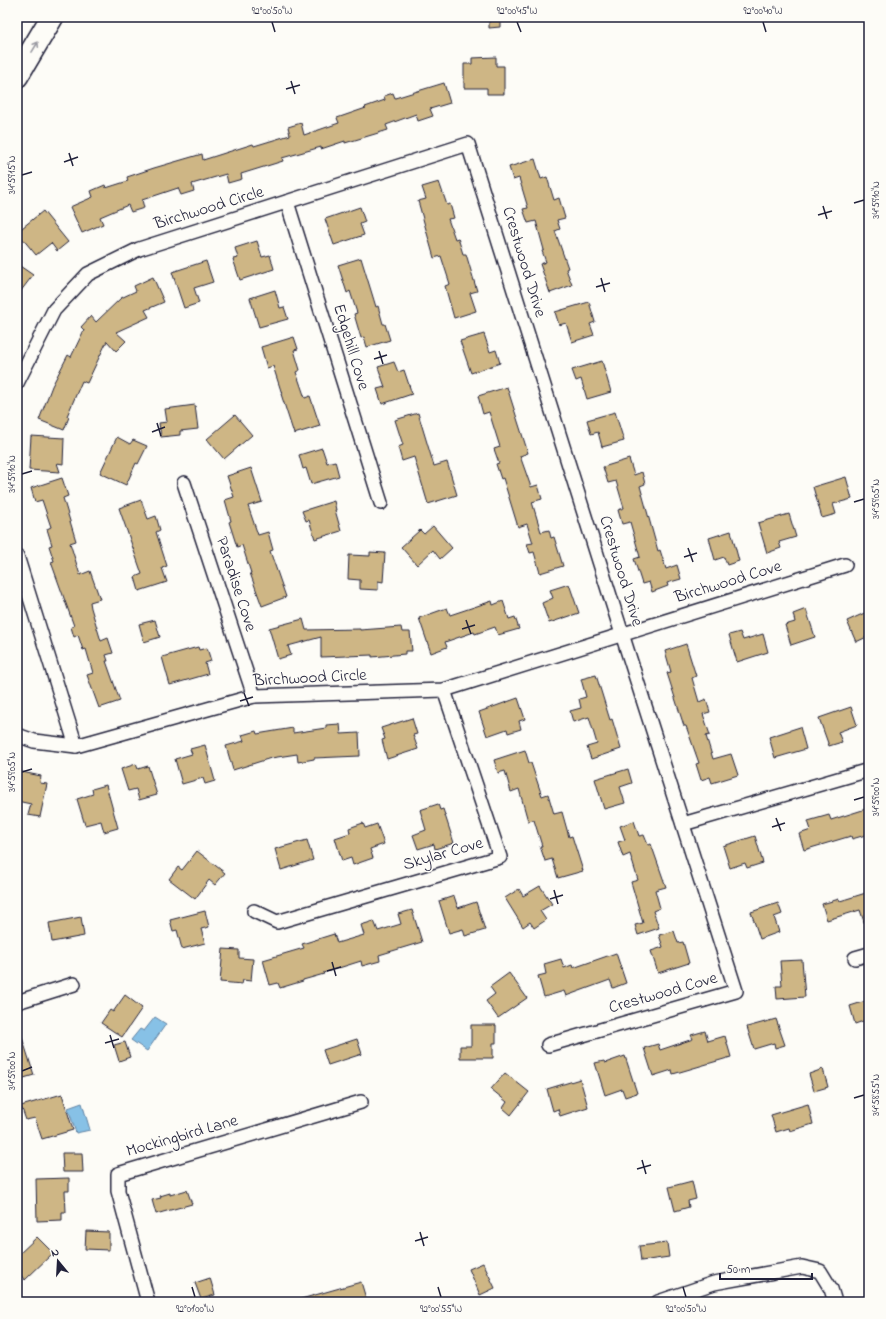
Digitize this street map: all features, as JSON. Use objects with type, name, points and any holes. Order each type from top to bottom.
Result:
[{"type":"highway","points":[[17,76],[52,17]]},
{"type":"street","name":"Birchwood Circle","points":[[17,383],[54,310],[88,274],[139,249],[468,144]]},
{"type":"street","name":"Crestwood Drive","points":[[468,144],[683,824]]},
{"type":"street","name":"Edgehill Cove","points":[[287,202],[381,503]]},
{"type":"street","name":"Paradise Cove","points":[[184,483],[254,696]]},
{"type":"street","points":[[17,556],[76,746],[34,741],[17,736]]},
{"type":"street","name":"Birchwood Cove","points":[[622,634],[845,565]]},
{"type":"street","name":"Birchwood Circle","points":[[76,746],[254,696],[444,690],[622,634]]},
{"type":"street","name":"Skylar Cove","points":[[254,910],[277,922],[500,857],[444,690]]},
{"type":"street","points":[[683,824],[869,770]]},
{"type":"street","name":"Crestwood Cove","points":[[548,1045],[736,991],[683,824]]},
{"type":"street","points":[[855,958],[869,954]]},
{"type":"street","points":[[17,1002],[74,984]]},
{"type":"street","name":"Mockingbird Lane","points":[[148,1302],[118,1191],[118,1174],[361,1102]]},
{"type":"street","points":[[658,1302],[714,1283],[802,1267],[820,1271],[831,1288],[835,1302]]},
{"type":"water","points":[[155,1017],[166,1024],[147,1051],[131,1040],[140,1029],[144,1031]]},
{"type":"water","points":[[82,1103],[90,1130],[76,1133],[68,1108]]},
{"type":"building","points":[[489,17],[500,17],[500,27],[489,28]]},
{"type":"building","points":[[496,57],[496,66],[504,66],[504,94],[487,94],[487,88],[464,88],[464,64],[472,64],[472,58]]},
{"type":"building","points":[[444,83],[450,103],[430,109],[433,116],[418,121],[416,114],[386,125],[388,130],[345,143],[345,141],[321,149],[321,147],[282,158],[283,161],[241,174],[242,179],[228,183],[226,174],[192,184],[194,191],[181,195],[178,188],[142,200],[144,208],[131,212],[128,205],[100,217],[103,224],[82,233],[70,207],[93,197],[91,191],[105,185],[106,188],[128,181],[127,177],[154,168],[202,154],[203,160],[253,144],[254,146],[290,135],[288,127],[301,123],[304,135],[339,123],[337,118],[385,100],[384,96],[393,93],[395,98]]},
{"type":"building","points":[[535,159],[541,179],[547,177],[554,200],[559,198],[565,218],[557,220],[560,229],[555,231],[568,268],[566,269],[572,285],[550,293],[540,264],[546,262],[542,251],[544,250],[536,221],[528,223],[523,209],[528,208],[519,178],[513,180],[509,167]]},
{"type":"building","points":[[439,182],[447,205],[450,204],[454,218],[448,219],[455,239],[458,238],[463,254],[466,254],[477,291],[470,293],[476,311],[454,318],[445,286],[450,284],[441,256],[434,258],[418,201],[426,199],[422,187]]},
{"type":"building","points":[[360,207],[365,222],[360,224],[364,235],[334,245],[325,219]]},
{"type":"building","points":[[43,211],[68,242],[57,251],[51,243],[36,255],[17,232]]},
{"type":"building","points":[[257,241],[262,257],[270,255],[274,269],[240,280],[233,259],[238,258],[235,248]]},
{"type":"building","points":[[361,258],[376,307],[378,306],[383,324],[385,324],[390,340],[367,347],[364,337],[361,338],[354,314],[357,313],[350,291],[347,293],[338,265]]},
{"type":"building","points":[[206,261],[213,282],[194,288],[199,303],[184,308],[172,272]]},
{"type":"building","points":[[17,264],[33,275],[17,296]]},
{"type":"building","points":[[153,277],[164,302],[145,310],[149,317],[116,332],[126,341],[116,351],[107,341],[87,383],[82,381],[67,416],[69,417],[64,430],[39,420],[52,386],[68,355],[71,357],[84,330],[81,327],[91,316],[96,322],[121,298],[136,291],[134,286]]},
{"type":"building","points":[[275,290],[280,308],[284,307],[288,319],[259,327],[250,298]]},
{"type":"building","points":[[589,302],[595,322],[590,324],[594,335],[572,342],[566,323],[559,325],[555,312]]},
{"type":"building","points":[[484,334],[490,352],[496,350],[500,363],[471,373],[460,341]]},
{"type":"building","points":[[294,337],[298,349],[294,350],[300,370],[296,372],[305,398],[310,396],[320,426],[294,434],[273,366],[267,368],[261,347]]},
{"type":"building","points":[[602,361],[611,392],[587,399],[581,379],[576,381],[572,370]]},
{"type":"building","points":[[394,362],[398,372],[404,370],[412,394],[382,404],[377,389],[385,387],[378,367]]},
{"type":"building","points":[[507,387],[528,453],[520,456],[531,487],[538,485],[542,499],[532,502],[541,532],[549,530],[551,538],[554,537],[563,566],[540,573],[534,552],[530,553],[527,544],[533,543],[527,524],[518,527],[503,478],[501,479],[496,464],[499,463],[494,449],[500,447],[489,412],[483,414],[478,396]]},
{"type":"building","points":[[195,405],[198,429],[180,431],[180,435],[161,437],[159,423],[167,422],[165,409]]},
{"type":"building","points":[[615,412],[624,441],[602,447],[598,432],[591,434],[587,420]]},
{"type":"building","points":[[418,413],[434,466],[447,462],[457,495],[428,504],[414,457],[402,461],[398,447],[403,445],[395,420]]},
{"type":"building","points":[[235,415],[252,435],[224,459],[207,439]]},
{"type":"building","points":[[31,436],[64,438],[63,464],[57,463],[60,472],[29,470]]},
{"type":"building","points":[[117,437],[130,444],[133,440],[147,446],[138,464],[136,463],[126,485],[100,473]]},
{"type":"building","points":[[322,448],[327,463],[335,461],[339,476],[311,484],[306,468],[303,469],[299,455]]},
{"type":"building","points":[[629,459],[634,475],[642,472],[645,484],[640,486],[658,551],[660,550],[666,569],[677,565],[681,579],[667,583],[668,586],[652,592],[649,582],[642,584],[634,559],[640,557],[630,522],[622,524],[618,510],[624,508],[616,481],[608,483],[603,467]]},
{"type":"building","points":[[251,468],[262,502],[248,506],[258,535],[268,532],[273,550],[270,551],[286,597],[262,606],[242,545],[237,547],[229,522],[231,521],[225,500],[234,497],[227,476]]},
{"type":"building","points":[[846,477],[852,499],[833,504],[836,514],[822,518],[813,487]]},
{"type":"building","points":[[62,478],[68,496],[63,498],[76,541],[70,543],[80,575],[90,571],[100,599],[90,602],[91,608],[101,641],[108,638],[113,653],[106,655],[108,661],[106,661],[120,701],[99,708],[87,675],[93,673],[86,649],[83,650],[78,635],[74,637],[71,627],[74,626],[51,562],[54,561],[49,546],[52,545],[47,529],[51,527],[42,500],[35,502],[31,488]]},
{"type":"building","points":[[141,500],[148,519],[156,516],[160,530],[156,532],[167,566],[162,568],[167,582],[139,591],[135,577],[142,574],[119,508]]},
{"type":"building","points":[[334,501],[341,531],[315,539],[309,520],[306,521],[302,511]]},
{"type":"building","points":[[789,514],[796,537],[779,542],[781,548],[767,553],[758,523]]},
{"type":"building","points":[[433,526],[452,548],[440,559],[433,550],[417,565],[401,547],[420,530],[424,534]]},
{"type":"building","points":[[731,531],[739,561],[727,565],[724,557],[715,560],[709,538]]},
{"type":"building","points":[[370,552],[385,553],[383,582],[378,581],[378,590],[360,589],[360,580],[348,579],[349,555],[370,556]]},
{"type":"building","points":[[569,584],[579,613],[549,623],[542,603],[553,598],[550,590]]},
{"type":"building","points":[[492,601],[493,605],[503,601],[509,619],[515,617],[519,629],[498,635],[495,627],[475,634],[474,632],[445,642],[447,647],[431,653],[419,618],[447,608],[450,615]]},
{"type":"building","points":[[806,609],[815,637],[791,645],[785,625],[795,622],[793,614]]},
{"type":"building","points":[[869,611],[869,636],[856,642],[847,621]]},
{"type":"building","points":[[303,619],[306,630],[360,630],[401,627],[402,632],[410,632],[412,651],[405,651],[405,654],[372,657],[372,655],[321,657],[321,637],[288,646],[291,655],[278,659],[269,628]]},
{"type":"building","points":[[155,620],[160,637],[144,642],[139,624]]},
{"type":"building","points":[[740,632],[743,640],[763,634],[768,652],[737,662],[729,635]]},
{"type":"building","points":[[686,644],[696,676],[692,678],[699,702],[706,699],[710,712],[703,714],[710,735],[706,736],[713,759],[731,754],[738,775],[712,783],[710,777],[701,780],[696,764],[699,763],[686,726],[684,726],[667,673],[671,672],[665,651]]},
{"type":"building","points":[[198,647],[199,650],[207,648],[211,661],[205,663],[208,674],[170,685],[162,657]]},
{"type":"building","points":[[596,675],[621,749],[591,759],[587,747],[597,744],[589,717],[573,722],[570,711],[581,708],[579,699],[586,697],[581,679]]},
{"type":"building","points":[[518,698],[525,719],[519,721],[521,729],[508,733],[507,729],[487,736],[479,712]]},
{"type":"building","points":[[851,707],[857,725],[838,732],[842,742],[829,746],[819,718]]},
{"type":"building","points":[[412,718],[417,734],[413,735],[418,749],[387,759],[382,740],[385,739],[381,728]]},
{"type":"building","points":[[340,724],[341,734],[359,733],[360,756],[314,758],[298,762],[297,754],[271,758],[233,770],[226,746],[244,741],[242,735],[256,731],[257,734],[293,728],[293,733],[326,728],[326,725]]},
{"type":"building","points":[[800,727],[806,749],[775,758],[769,737]]},
{"type":"building","points":[[205,745],[215,781],[205,784],[203,778],[182,784],[175,759],[192,754],[190,749]]},
{"type":"building","points":[[525,750],[542,796],[548,794],[554,814],[562,812],[569,837],[572,836],[583,871],[558,878],[552,859],[545,861],[534,820],[528,821],[519,789],[511,792],[505,771],[498,773],[494,760]]},
{"type":"building","points":[[136,764],[138,769],[148,766],[157,795],[139,800],[136,789],[128,791],[121,769]]},
{"type":"building","points":[[628,769],[632,783],[620,787],[625,803],[604,809],[595,779]]},
{"type":"building","points":[[17,771],[41,776],[40,783],[47,784],[40,817],[28,815],[31,804],[17,801]]},
{"type":"building","points":[[106,785],[118,828],[104,832],[101,821],[85,825],[77,799],[93,794],[92,789]]},
{"type":"building","points":[[438,804],[440,810],[443,809],[454,843],[435,849],[434,844],[418,849],[413,835],[426,830],[420,810]]},
{"type":"building","points":[[869,808],[869,834],[852,839],[851,836],[804,850],[799,834],[811,830],[808,821],[829,815],[831,820]]},
{"type":"building","points":[[634,821],[639,836],[644,835],[648,845],[651,844],[666,887],[655,890],[660,908],[653,911],[659,928],[638,935],[635,925],[643,923],[631,882],[638,880],[630,854],[623,857],[618,842],[625,840],[620,826]]},
{"type":"building","points":[[363,823],[365,828],[377,824],[384,844],[370,849],[373,858],[353,865],[351,858],[342,861],[335,838],[350,833],[349,828]]},
{"type":"building","points":[[755,836],[763,863],[747,868],[745,863],[730,868],[723,846]]},
{"type":"building","points":[[307,840],[313,860],[281,870],[275,849]]},
{"type":"building","points":[[197,851],[225,873],[215,885],[209,880],[195,899],[169,879],[178,867],[182,870]]},
{"type":"building","points":[[540,886],[552,904],[540,911],[546,920],[534,928],[530,922],[523,927],[505,898],[519,889],[523,896]]},
{"type":"building","points":[[869,892],[869,930],[867,931],[860,910],[827,920],[822,904],[839,899],[840,901]]},
{"type":"building","points":[[454,896],[458,908],[476,902],[485,930],[465,936],[463,929],[449,933],[439,901]]},
{"type":"building","points":[[778,903],[782,914],[774,917],[779,932],[760,939],[751,912]]},
{"type":"building","points":[[412,910],[422,942],[379,955],[380,961],[362,966],[361,961],[280,988],[278,983],[270,985],[263,960],[304,948],[302,944],[334,934],[337,943],[364,935],[361,925],[374,921],[378,931],[401,924],[398,914]]},
{"type":"building","points":[[205,911],[209,927],[201,929],[205,943],[182,949],[177,930],[173,931],[170,920]]},
{"type":"building","points":[[81,917],[84,936],[52,942],[49,923]]},
{"type":"building","points":[[674,931],[678,943],[683,942],[689,963],[658,973],[651,951],[663,947],[659,935]]},
{"type":"building","points":[[223,949],[239,950],[239,958],[253,959],[251,981],[243,980],[242,984],[220,982]]},
{"type":"building","points":[[616,953],[626,983],[613,988],[610,980],[566,996],[564,991],[544,997],[538,976],[546,974],[544,964],[561,959],[564,968],[572,965],[573,968]]},
{"type":"building","points":[[802,960],[805,997],[777,999],[776,986],[782,986],[780,961]]},
{"type":"building","points":[[509,973],[527,998],[498,1018],[486,1001],[495,994],[490,987]]},
{"type":"building","points":[[125,995],[142,1008],[122,1037],[101,1023],[110,1010],[113,1012]]},
{"type":"building","points":[[869,1000],[869,1019],[855,1024],[850,1006]]},
{"type":"building","points":[[776,1019],[785,1045],[775,1048],[774,1043],[754,1049],[747,1027]]},
{"type":"building","points":[[471,1025],[496,1025],[496,1043],[493,1043],[493,1058],[460,1058],[460,1046],[471,1046]]},
{"type":"building","points":[[17,1028],[19,1028],[34,1075],[17,1080]]},
{"type":"building","points":[[705,1031],[708,1041],[725,1036],[731,1057],[673,1074],[672,1070],[653,1076],[644,1048],[658,1044],[660,1050],[693,1039],[691,1035]]},
{"type":"building","points":[[357,1039],[362,1054],[328,1065],[323,1050]]},
{"type":"building","points":[[125,1042],[130,1057],[119,1061],[114,1045]]},
{"type":"building","points":[[625,1056],[637,1093],[625,1097],[622,1089],[605,1095],[595,1063],[604,1061],[605,1063]]},
{"type":"building","points":[[823,1069],[828,1087],[814,1091],[809,1074]]},
{"type":"building","points":[[505,1073],[529,1092],[511,1115],[503,1108],[507,1102],[491,1089]]},
{"type":"building","points":[[580,1079],[588,1107],[560,1116],[558,1109],[553,1111],[547,1089]]},
{"type":"building","points":[[62,1094],[73,1130],[42,1139],[35,1118],[26,1120],[21,1106]]},
{"type":"building","points":[[808,1104],[813,1124],[790,1131],[789,1128],[776,1132],[771,1115]]},
{"type":"building","points":[[62,1153],[82,1153],[83,1172],[63,1172]]},
{"type":"building","points":[[69,1178],[69,1191],[65,1191],[66,1212],[62,1212],[62,1220],[37,1221],[36,1179]]},
{"type":"building","points":[[692,1181],[696,1199],[688,1201],[689,1207],[675,1211],[669,1187]]},
{"type":"building","points":[[187,1190],[192,1204],[156,1214],[152,1200],[161,1198],[160,1196],[170,1193],[170,1195]]},
{"type":"building","points":[[86,1231],[109,1232],[109,1250],[85,1249]]},
{"type":"building","points":[[37,1237],[53,1253],[25,1280],[17,1271],[17,1256]]},
{"type":"building","points":[[667,1243],[669,1257],[641,1261],[639,1246]]},
{"type":"building","points":[[483,1263],[495,1288],[480,1295],[469,1269]]},
{"type":"building","points":[[210,1278],[215,1295],[201,1299],[195,1283]]},
{"type":"building","points":[[361,1282],[367,1302],[301,1302],[301,1299]]}]
